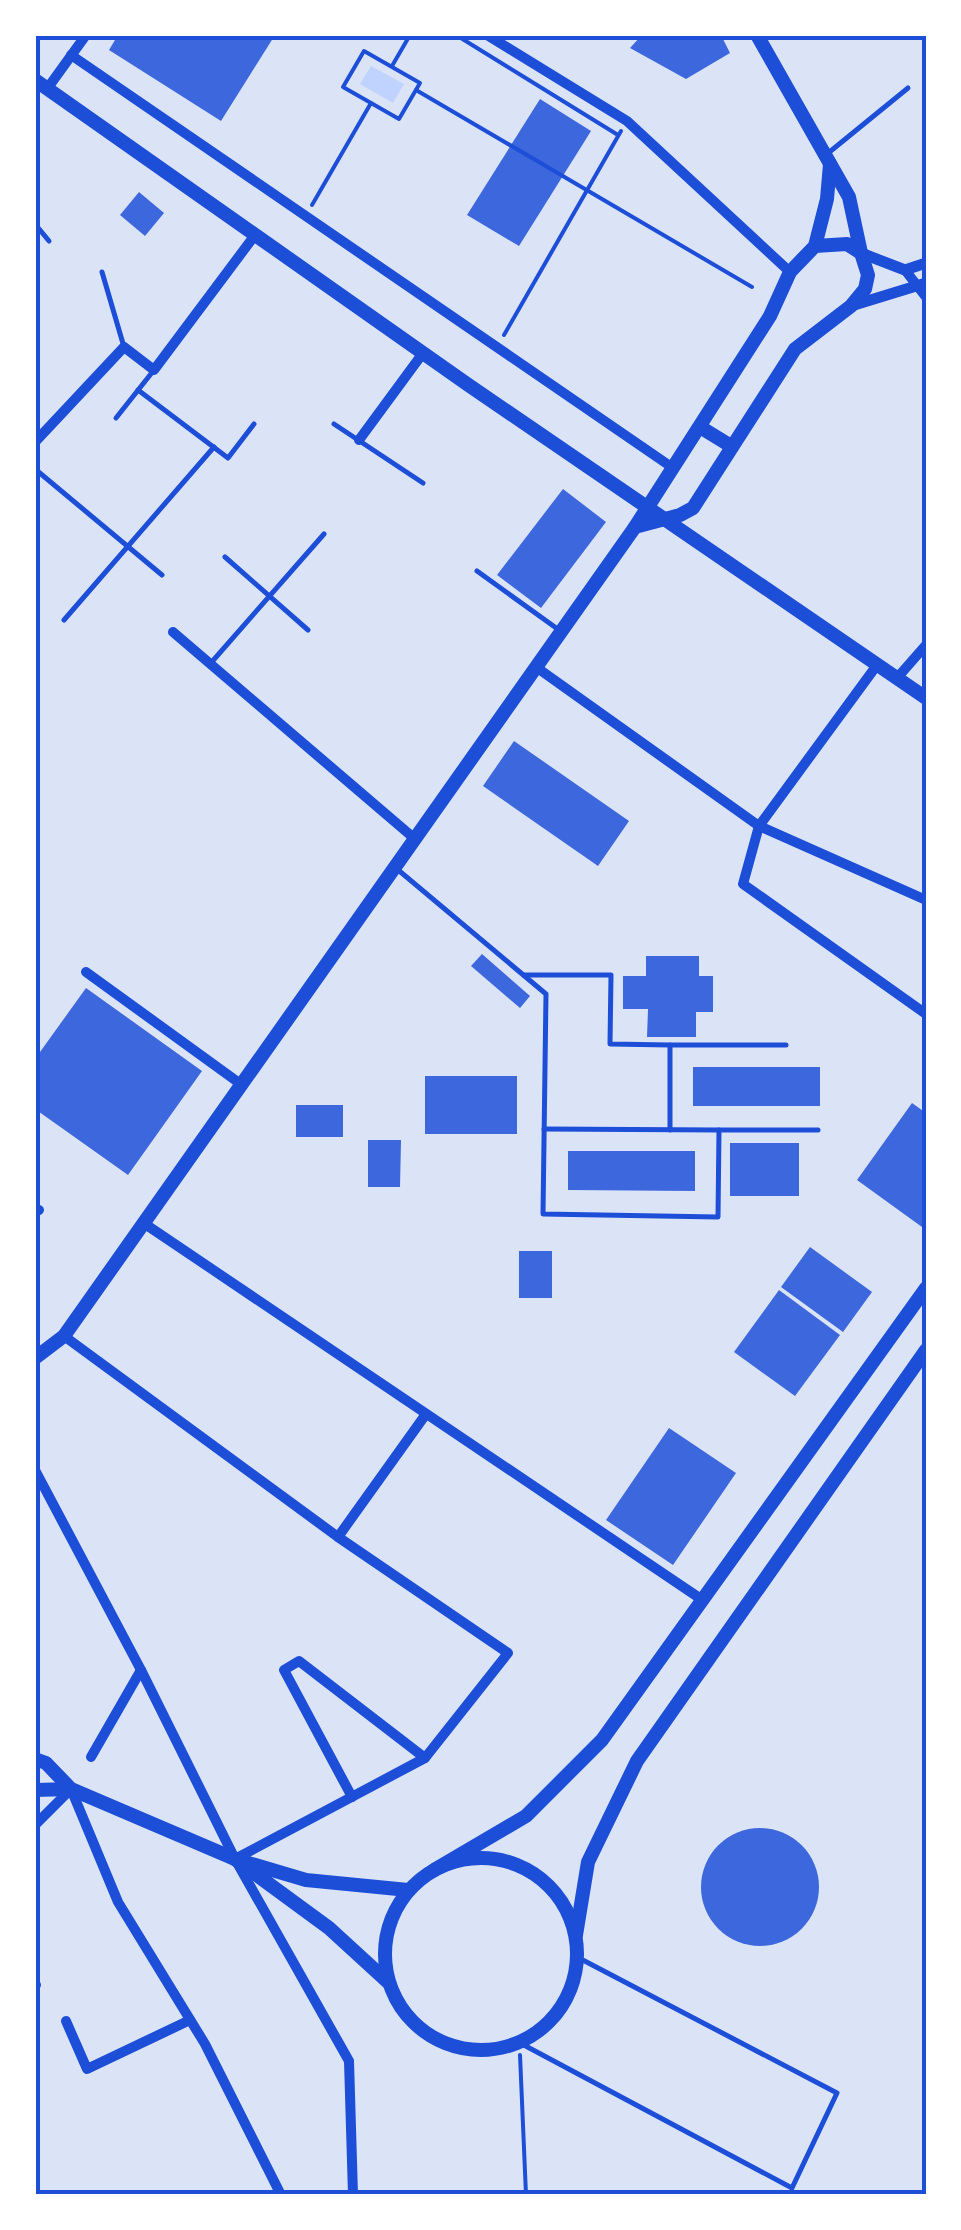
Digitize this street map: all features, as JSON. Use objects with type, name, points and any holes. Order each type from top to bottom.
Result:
[{"type":"main road","points":[[635,527],[680,516],[693,508],[794,349],[851,306],[866,289],[868,274],[849,197],[757,35]]},
{"type":"main road","points":[[41,85],[926,698]]},
{"type":"main road","points":[[35,1358],[64,1336],[145,1224],[635,527],[770,316],[790,272],[816,246],[827,199],[827,160]]},
{"type":"main road","points":[[816,246],[847,244],[861,253]]},
{"type":"main road","points":[[700,427],[731,446]]},
{"type":"main road","points":[[693,508],[700,543]]},
{"type":"main road","points":[[388,1982],[384,1949],[391,1918],[408,1890],[434,1870],[526,1816],[602,1740],[926,1288]]},
{"type":"main road","points":[[235,1859],[329,1928],[388,1982],[403,2010],[426,2033],[456,2046],[488,2050],[520,2043],[547,2024],[566,1998],[577,1958],[576,1935],[588,1862],[637,1761],[926,1350]]},
{"type":"main road","points":[[35,1759],[46,1763],[70,1789],[235,1859],[306,1880],[408,1890]]},
{"type":"main road","points":[[35,1790],[70,1789]]},
{"type":"main road","points":[[434,1870],[464,1859],[494,1858],[523,1867],[547,1883],[566,1907],[576,1935]]},
{"type":"street","points":[[41,85],[86,35]]},
{"type":"street","points":[[487,35],[627,121],[790,272]]},
{"type":"street","points":[[71,55],[673,468]]},
{"type":"street","points":[[35,442],[124,347],[154,370],[255,235]]},
{"type":"street","points":[[861,253],[906,270],[924,289]]},
{"type":"street","points":[[906,270],[926,263]]},
{"type":"street","points":[[851,306],[924,289]]},
{"type":"street","points":[[358,440],[424,353]]},
{"type":"street","points":[[173,632],[414,839]]},
{"type":"street","points":[[897,678],[926,646]]},
{"type":"street","points":[[877,664],[759,826],[743,884],[926,1014]]},
{"type":"street","points":[[536,667],[759,826],[926,900]]},
{"type":"street","points":[[86,972],[242,1085]]},
{"type":"street","points":[[145,1224],[701,1599]]},
{"type":"street","points":[[64,1336],[338,1537],[508,1653],[425,1758],[235,1859]]},
{"type":"street","points":[[338,1537],[426,1414]]},
{"type":"street","points":[[35,1470],[142,1670],[235,1859],[349,2061],[353,2195]]},
{"type":"street","points":[[352,1797],[284,1670],[298,1661],[425,1758]]},
{"type":"street","points":[[91,1758],[142,1670]]},
{"type":"street","points":[[35,1825],[70,1789],[118,1902],[190,2020],[281,2195]]},
{"type":"street","points":[[66,2021],[87,2069],[190,2020]]},
{"type":"lane","points":[[827,160],[908,88]]},
{"type":"lane","points":[[35,224],[50,242]]},
{"type":"lane","points":[[102,272],[124,347]]},
{"type":"lane","points":[[116,418],[154,370]]},
{"type":"lane","points":[[138,390],[228,458],[254,424]]},
{"type":"lane","points":[[334,424],[423,483]]},
{"type":"lane","points":[[64,620],[214,447]]},
{"type":"lane","points":[[35,468],[162,575]]},
{"type":"lane","points":[[210,664],[324,534]]},
{"type":"lane","points":[[224,557],[308,630]]},
{"type":"lane","points":[[477,571],[561,632]]},
{"type":"lane","points":[[394,867],[546,994],[543,1214],[718,1217],[719,1130]]},
{"type":"lane","points":[[524,975],[611,975],[610,1044],[786,1045]]},
{"type":"lane","points":[[670,1045],[670,1130]]},
{"type":"lane","points":[[544,1129],[818,1130]]},
{"type":"lane","points":[[520,2043],[792,2188],[837,2094],[577,1958]]},
{"type":"path","points":[[392,66],[410,35]]},
{"type":"path","points":[[456,35],[618,136]]},
{"type":"path","points":[[364,51],[392,66],[420,83],[399,119],[344,87],[364,51]]},
{"type":"path","points":[[416,90],[752,288]]},
{"type":"path","points":[[312,205],[371,102]]},
{"type":"path","points":[[504,335],[627,121]]},
{"type":"path","points":[[520,2043],[526,2195]]},
{"type":"shaded area","points":[[35,35],[926,35],[926,2195],[35,2195]]},
{"type":"water","points":[[371,66],[404,84],[393,103],[360,84]]},
{"type":"building","points":[[118,35],[275,35],[221,121],[109,50]]},
{"type":"building","points":[[642,35],[721,35],[730,53],[686,79],[630,48]]},
{"type":"building","points":[[540,99],[591,131],[519,246],[467,215]]},
{"type":"building","points":[[139,192],[164,213],[145,236],[120,215]]},
{"type":"building","points":[[563,489],[606,522],[541,608],[497,575]]},
{"type":"building","points":[[514,741],[629,821],[598,866],[483,786]]},
{"type":"building","points":[[482,954],[530,996],[520,1008],[471,966]]},
{"type":"building","points":[[646,956],[699,956],[699,976],[713,976],[713,1012],[696,1012],[696,1037],[647,1037],[648,1009],[623,1009],[623,976],[646,976]]},
{"type":"building","points":[[86,988],[202,1071],[128,1175],[35,1109],[35,1059]]},
{"type":"building","points":[[693,1067],[820,1067],[820,1106],[693,1106]]},
{"type":"building","points":[[425,1076],[517,1076],[517,1134],[425,1134]]},
{"type":"building","points":[[912,1103],[926,1113],[926,1222],[922,1227],[857,1180]]},
{"type":"building","points":[[296,1105],[343,1105],[343,1137],[296,1137]]},
{"type":"building","points":[[368,1140],[401,1140],[400,1187],[368,1187]]},
{"type":"building","points":[[730,1143],[799,1143],[799,1196],[730,1196]]},
{"type":"building","points":[[568,1151],[695,1151],[695,1191],[568,1190]]},
{"type":"building","points":[[810,1247],[872,1292],[843,1332],[781,1287]]},
{"type":"building","points":[[519,1251],[552,1251],[552,1298],[519,1298]]},
{"type":"building","points":[[779,1290],[840,1335],[795,1396],[734,1352]]},
{"type":"building","points":[[669,1428],[736,1473],[673,1565],[606,1520]]},
{"type":"building","points":[[760,1828],[782,1833],[802,1845],[814,1865],[819,1887],[814,1909],[802,1929],[782,1941],[760,1946],[738,1941],[718,1929],[706,1909],[701,1887],[706,1865],[718,1845],[738,1833]]},
{"type":"railway","points":[[924,2195],[926,2186]]}]
